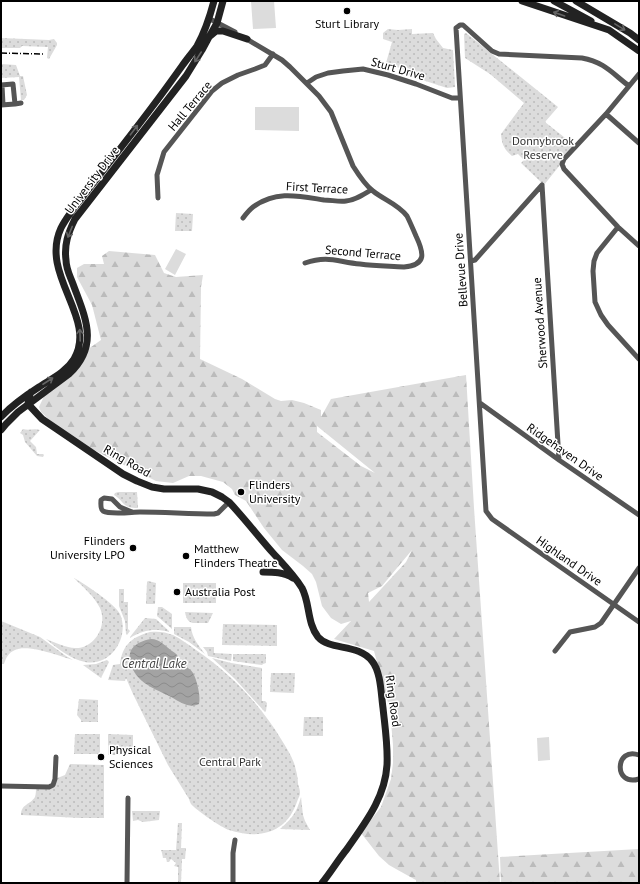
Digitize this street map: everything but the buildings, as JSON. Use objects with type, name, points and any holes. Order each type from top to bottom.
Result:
[{"type":"street","name":"University Drive","points":[[1,418],[10,408],[65,369],[74,359],[79,345],[80,333],[61,280],[57,264],[56,242],[61,228],[77,204],[197,46],[210,19],[214,1]]},
{"type":"street","name":"University Drive","points":[[1,430],[18,412],[73,371],[82,358],[87,344],[87,330],[85,317],[66,261],[66,244],[70,228],[75,219],[186,76],[209,37],[223,1]]},
{"type":"street","points":[[522,1],[609,30]]},
{"type":"street","points":[[554,1],[609,30],[639,51]]},
{"type":"street","points":[[568,1],[598,14]]},
{"type":"street","points":[[576,1],[630,33],[639,40]]},
{"type":"street","points":[[210,19],[273,54],[307,83],[331,112],[353,166],[371,190]]},
{"type":"street","name":"Bellevue Drive","points":[[488,515],[486,511],[456,28],[460,24],[466,27],[492,51],[499,54],[582,58],[592,60],[604,66],[629,86]]},
{"type":"street","points":[[209,37],[216,31],[223,31],[247,39]]},
{"type":"street","name":"Hall Terrace","points":[[158,198],[157,175],[164,152],[204,100],[222,83],[238,75],[255,70],[265,65],[273,54]]},
{"type":"street","name":"Sturt Drive","points":[[307,83],[316,77],[328,73],[344,70],[363,70],[388,75],[411,82],[452,98],[460,98]]},
{"type":"street","points":[[639,74],[606,114],[564,159],[562,164],[564,169],[618,227],[639,246]]},
{"type":"street","points":[[15,104],[13,84],[2,85],[2,105],[21,104]]},
{"type":"street","points":[[606,114],[639,143]]},
{"type":"street","name":"Sherwood Avenue","points":[[470,261],[475,260],[542,185],[559,460]]},
{"type":"street","name":"First Terrace","points":[[243,218],[252,207],[264,200],[276,196],[296,196],[332,201],[346,201],[355,199],[371,190]]},
{"type":"street","name":"Second Terrace","points":[[305,263],[325,258],[359,264],[404,267],[414,266],[420,261],[422,249],[407,216],[398,206],[371,190]]},
{"type":"street","points":[[618,227],[597,252],[594,261],[593,270],[595,302],[600,315],[639,359]]},
{"type":"street","points":[[1,418],[19,404],[28,404],[31,392]]},
{"type":"street","points":[[38,415],[36,409],[46,392]]},
{"type":"street","name":"Ring Road","points":[[28,404],[38,415],[103,460],[137,481],[152,487],[198,489],[212,492],[229,502],[295,579],[304,592],[314,628],[320,638],[323,641],[359,651],[368,656],[374,664],[378,676],[386,738],[387,766],[384,785],[380,797],[366,822],[322,883]]},
{"type":"street","name":"Ridgehaven Drive","points":[[480,404],[639,515]]},
{"type":"street","points":[[18,412],[38,415]]},
{"type":"street","points":[[132,512],[120,507],[110,498],[104,498],[101,500],[101,509],[114,513],[214,514],[218,513],[229,502]]},
{"type":"street","name":"Highland Drive","points":[[488,515],[639,622]]},
{"type":"street","points":[[554,651],[570,632],[594,627],[601,623],[639,568]]},
{"type":"street","points":[[263,572],[288,575],[295,579]]},
{"type":"street","points":[[639,754],[631,753],[627,755],[621,761],[620,770],[625,778],[629,780],[639,779]]},
{"type":"street","points":[[1,786],[49,787],[53,785],[55,780],[56,757]]},
{"type":"street","points":[[127,883],[128,798]]},
{"type":"street","points":[[233,883],[233,853],[235,840]]},
{"type":"green space","points":[[251,1],[274,1],[276,28],[253,29]]},
{"type":"green space","points":[[388,29],[412,29],[412,34],[433,33],[443,48],[453,50],[455,87],[447,88],[407,75],[405,70],[386,63],[392,42],[383,39],[383,33]]},
{"type":"green space","name":"Donnybrook Reserve","points":[[466,33],[558,107],[545,122],[574,145],[562,157],[560,165],[544,185],[521,163],[524,160],[518,154],[512,156],[505,149],[502,141],[501,134],[524,103],[490,74],[465,58],[464,34]]},
{"type":"green space","points":[[1,38],[54,39],[57,45],[49,59],[47,58],[48,47],[22,46],[20,48],[1,48]]},
{"type":"green space","points":[[1,64],[16,65],[20,76],[23,76],[27,95],[24,100],[21,100],[19,77],[1,78]]},
{"type":"green space","points":[[255,107],[299,107],[299,131],[255,130]]},
{"type":"green space","points":[[176,213],[193,214],[192,231],[175,231]]},
{"type":"green space","points":[[176,249],[186,254],[175,275],[165,269]]},
{"type":"green space","points":[[109,251],[155,255],[164,273],[176,277],[203,275],[201,287],[200,359],[242,379],[275,399],[281,401],[292,400],[321,410],[321,417],[331,399],[466,375],[500,883],[416,883],[416,880],[389,865],[379,856],[361,833],[381,807],[391,779],[393,763],[390,710],[374,651],[334,639],[351,621],[341,624],[331,618],[322,606],[316,582],[312,574],[282,550],[264,528],[246,501],[235,495],[232,489],[223,482],[201,476],[189,476],[173,483],[156,481],[68,437],[41,412],[39,407],[46,392],[84,352],[101,340],[92,305],[77,277],[77,268],[84,264],[104,264],[102,256]],"holes":[[[317,426],[375,473],[361,466],[317,432]],[[412,550],[406,562],[369,602],[368,593],[382,586]]]},
{"type":"green space","points":[[23,429],[40,430],[30,441],[36,447],[37,454],[43,454],[43,457],[37,456],[25,442],[23,435],[20,433]]},
{"type":"green space","points":[[118,492],[137,492],[138,508],[126,506],[114,495]]},
{"type":"green space","points":[[74,578],[92,589],[112,605],[120,614],[122,632],[120,641],[110,655],[103,660],[94,662],[79,661],[64,653],[46,639],[68,647],[82,647],[93,641],[101,629],[102,615],[98,604]]},
{"type":"green space","points":[[148,581],[156,583],[155,604],[146,604]]},
{"type":"green space","points":[[183,583],[216,583],[216,603],[183,603]]},
{"type":"green space","points":[[119,589],[124,589],[124,602],[128,602],[128,629],[130,631],[127,635],[125,621],[119,606]]},
{"type":"green space","points":[[158,607],[162,607],[172,614],[172,629],[157,616]]},
{"type":"green space","points":[[185,612],[213,613],[208,623],[193,623],[190,622]]},
{"type":"green space","points":[[145,618],[156,619],[169,632],[149,630],[130,638]]},
{"type":"green space","points":[[1,621],[40,637],[73,660],[44,651],[28,648],[15,650],[9,654],[4,664],[2,664]]},
{"type":"green space","points":[[223,624],[277,625],[277,646],[222,645]]},
{"type":"green space","points":[[174,627],[191,627],[194,638],[205,654],[189,642],[174,634]]},
{"type":"green space","name":"Central Park","points":[[150,632],[162,632],[173,635],[209,659],[243,690],[273,726],[293,760],[300,792],[296,806],[283,824],[264,833],[250,834],[236,832],[221,826],[191,804],[168,765],[126,678],[125,681],[108,680],[113,665],[120,664],[123,652],[129,643],[138,636]]},
{"type":"green space","points":[[203,647],[214,647],[214,653],[232,654],[231,661],[208,656]]},
{"type":"green space","points":[[233,654],[266,654],[266,663],[262,665],[233,661]]},
{"type":"green space","points":[[212,658],[262,668],[262,701],[267,703],[265,712],[235,679]]},
{"type":"green space","points":[[107,660],[109,662],[101,678],[83,665],[96,664]]},
{"type":"green space","points":[[271,673],[295,673],[294,693],[270,692]]},
{"type":"green space","points":[[79,699],[98,700],[98,722],[81,722],[77,715]]},
{"type":"green space","points":[[304,717],[323,717],[323,736],[303,736]]},
{"type":"green space","points":[[75,734],[100,734],[100,754],[74,754]]},
{"type":"green space","points":[[108,734],[133,735],[133,755],[108,755]]},
{"type":"green space","points":[[549,737],[550,760],[538,761],[537,738]]},
{"type":"green space","points":[[70,764],[104,765],[104,818],[21,815],[22,809],[35,797],[36,787],[49,787],[55,779],[65,775]]},
{"type":"green space","points":[[301,797],[303,815],[310,830],[280,829],[293,815]]},
{"type":"green space","points":[[132,811],[160,811],[159,820],[143,822],[138,820],[133,821]]},
{"type":"green space","points":[[178,823],[182,823],[181,848],[186,848],[185,859],[182,859],[181,883],[178,883],[178,867],[174,866],[176,863],[171,859],[167,862],[166,858],[163,858],[161,850],[176,850]]},
{"type":"green space","points":[[639,849],[639,883],[501,883],[500,857]]},
{"type":"water","name":"Central Lake","points":[[151,639],[160,641],[175,653],[183,664],[192,672],[198,688],[199,704],[192,706],[182,703],[148,685],[136,675],[130,660],[131,651],[140,642]]},
{"type":"railway","points":[[1,53],[45,54]]},
{"type":"place","name":"Sturt Library","points":[[347,11]]},
{"type":"place","name":"Flinders University","points":[[241,492]]},
{"type":"place","name":"Flinders University LPO","points":[[133,548]]},
{"type":"place","name":"Matthew Flinders Theatre","points":[[186,556]]},
{"type":"place","name":"Australia Post","points":[[177,592]]},
{"type":"place","name":"Physical Sciences","points":[[101,757]]}]
